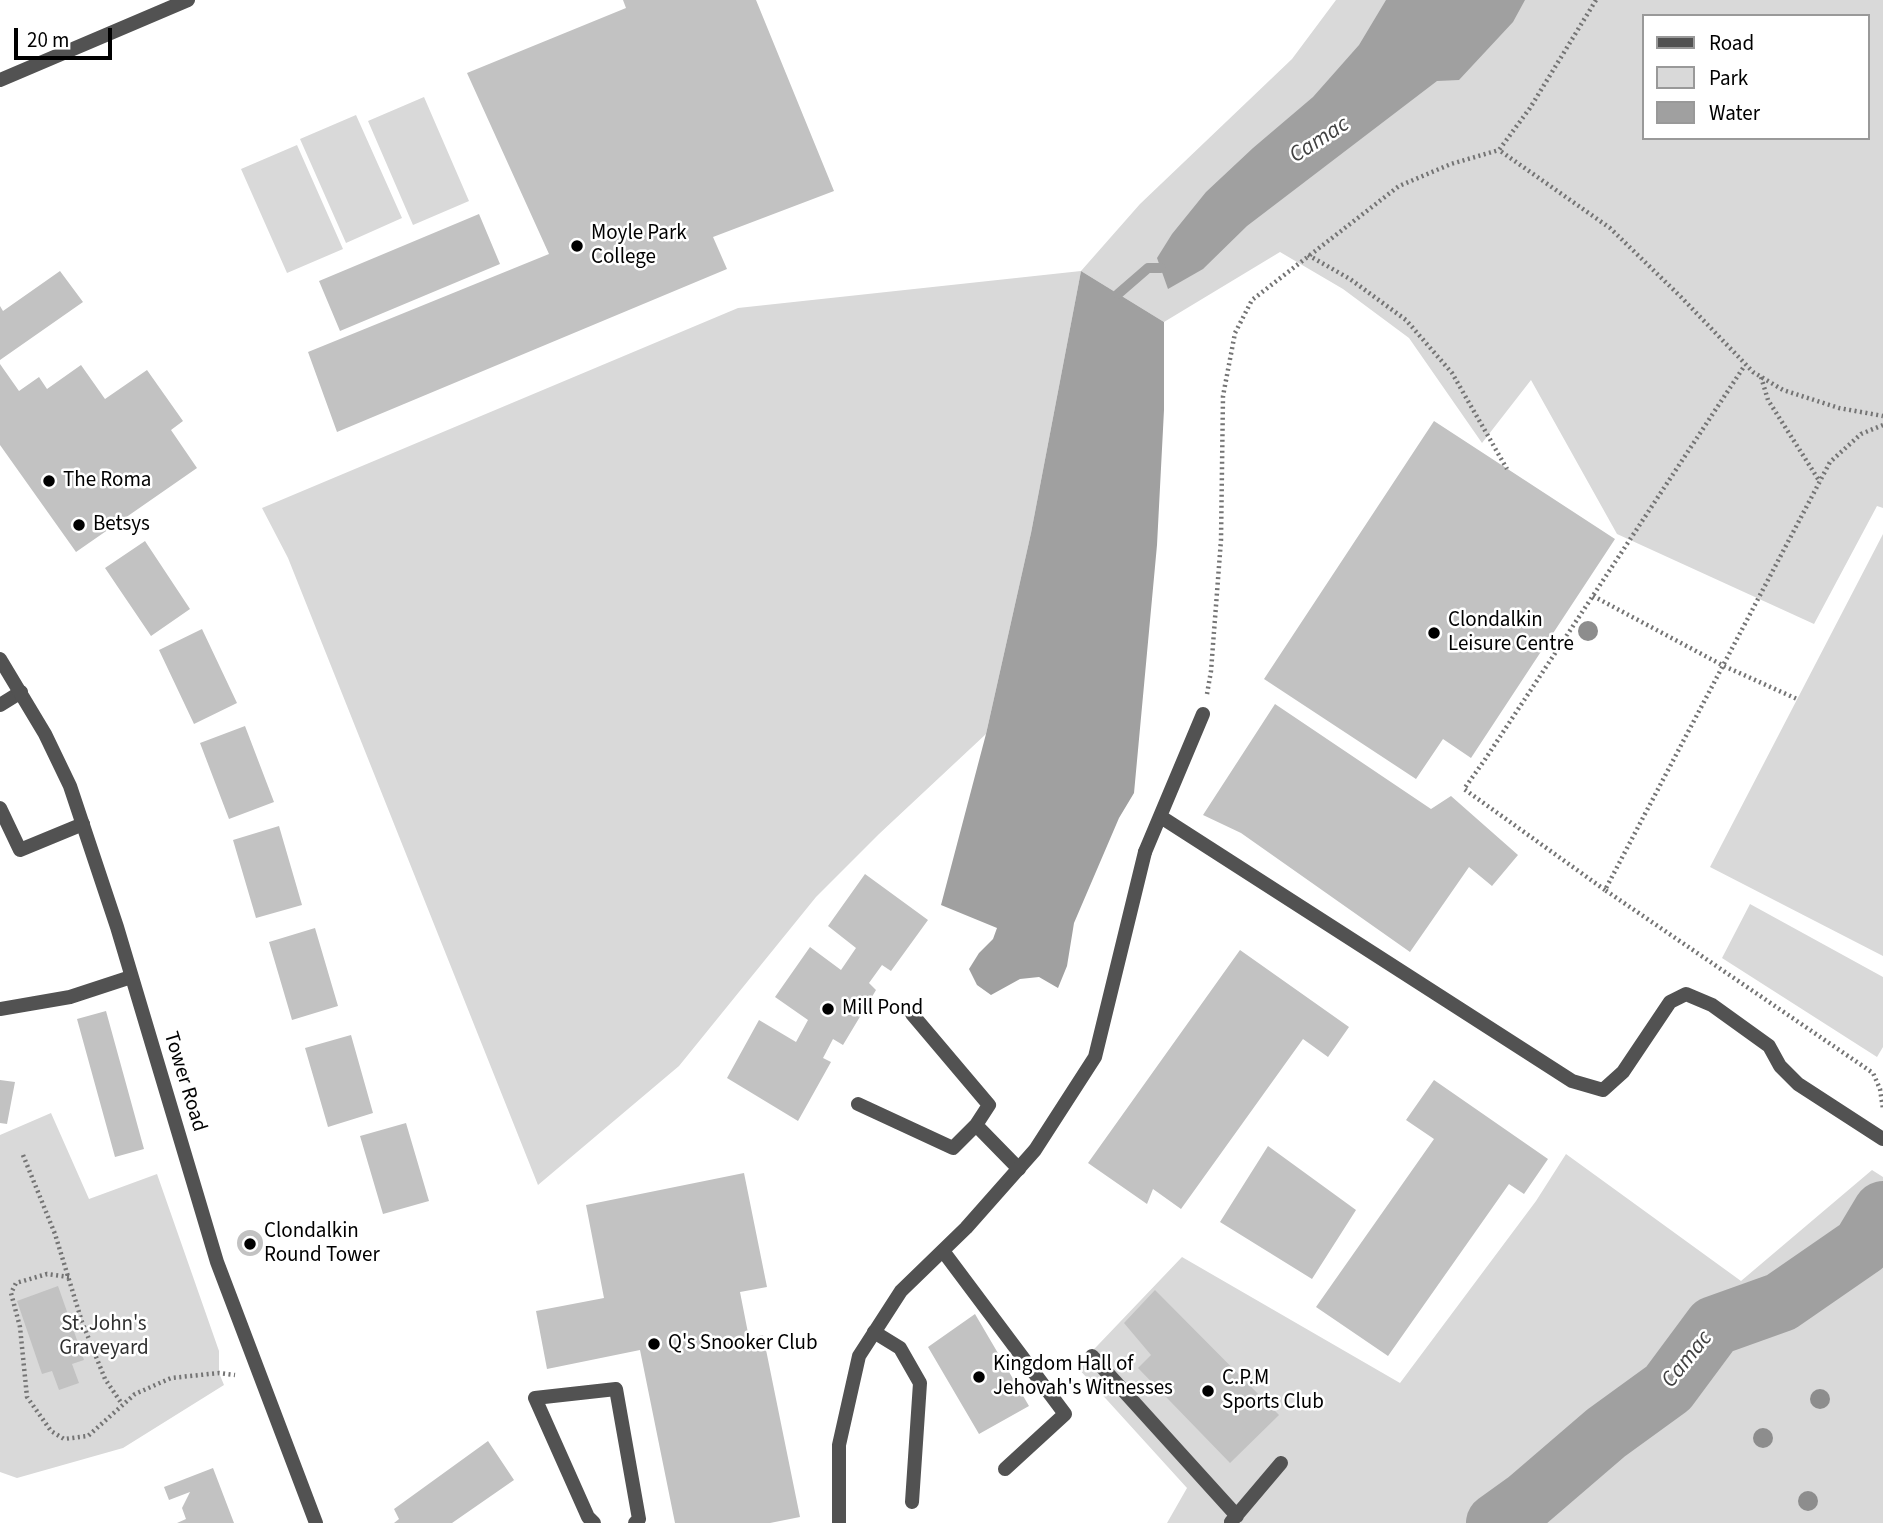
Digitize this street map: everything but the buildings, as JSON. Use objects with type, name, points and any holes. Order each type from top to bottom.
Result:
[{"type":"street","points":[[0,80],[188,0]]},
{"type":"street","name":"Tower Road","points":[[0,659],[45,734],[83,824],[109,901],[217,1262],[316,1523]]},
{"type":"street","points":[[0,705],[21,692]]},
{"type":"street","points":[[839,1523],[839,1445],[859,1356],[901,1291],[943,1251],[1035,1150],[1095,1057],[1145,852],[1203,714]]},
{"type":"street","points":[[0,808],[20,850],[83,824]]},
{"type":"street","points":[[1161,817],[1572,1081],[1603,1090],[1623,1073],[1671,1002],[1686,994],[1713,1006],[1769,1046],[1780,1066],[1798,1084],[1883,1139]]},
{"type":"street","points":[[0,1009],[70,997],[131,977]]},
{"type":"street","points":[[858,1104],[953,1148],[976,1125],[989,1105],[912,1014]]},
{"type":"street","points":[[976,1125],[1019,1169]]},
{"type":"street","points":[[943,1251],[1065,1414],[1005,1469]]},
{"type":"street","points":[[874,1332],[900,1348],[920,1383],[912,1502]]},
{"type":"street","points":[[1092,1356],[1234,1519],[1281,1463]]},
{"type":"street","points":[[594,1523],[587,1517],[535,1398],[616,1390],[639,1519],[635,1523]]},
{"type":"path","points":[[1203,714],[1211,671],[1221,540],[1223,396],[1235,332],[1252,300],[1399,186],[1451,164],[1499,150],[1531,108],[1596,0]]},
{"type":"path","points":[[1499,150],[1610,228],[1681,297],[1745,365],[1761,377],[1783,390],[1839,408],[1883,416]]},
{"type":"path","points":[[1308,255],[1350,279],[1406,320],[1452,373],[1507,469]]},
{"type":"path","points":[[1745,365],[1464,789],[1605,890],[1873,1073],[1881,1087],[1883,1110]]},
{"type":"path","points":[[1761,377],[1768,400],[1820,482]]},
{"type":"path","points":[[1605,890],[1830,463],[1861,434],[1883,425]]},
{"type":"path","points":[[1593,596],[1724,666],[1797,699]]},
{"type":"path","points":[[23,1155],[55,1234],[82,1322],[105,1378],[122,1404]]},
{"type":"path","points":[[69,1277],[47,1274],[16,1283],[11,1293],[20,1326],[27,1397],[51,1431],[64,1439],[88,1436],[135,1394],[171,1378],[219,1373],[236,1375]]},
{"type":"green space","points":[[1336,0],[1883,0],[1883,508],[1877,506],[1814,624],[1617,534],[1531,380],[1482,443],[1409,338],[1343,289],[1280,252],[1164,322],[1081,271],[1140,204],[1292,59]]},
{"type":"green space","points":[[424,97],[469,201],[413,225],[368,121]]},
{"type":"green space","points":[[356,115],[402,218],[346,243],[300,139]]},
{"type":"green space","points":[[297,145],[343,249],[287,273],[241,169]]},
{"type":"green space","points":[[1081,271],[1031,533],[986,734],[816,897],[679,1066],[538,1185],[288,558],[262,508],[738,308]]},
{"type":"green space","points":[[1883,534],[1883,956],[1710,867]]},
{"type":"green space","points":[[1750,904],[1883,977],[1883,1047],[1877,1057],[1722,958]]},
{"type":"green space","name":"St. John's Graveyard","points":[[51,1113],[89,1199],[157,1174],[219,1351],[219,1373],[224,1385],[123,1448],[17,1478],[0,1472],[0,1135]]},
{"type":"green space","points":[[1566,1154],[1741,1281],[1872,1170],[1883,1177],[1883,1523],[1167,1523],[1187,1488],[1077,1367],[1182,1257],[1400,1383],[1536,1201]]},
{"type":"water","points":[[1386,0],[1525,0],[1513,22],[1459,80],[1437,81],[1247,226],[1203,269],[1168,289],[1157,258],[1172,234],[1206,192],[1313,97],[1359,45]]},
{"type":"water","points":[[1081,271],[1164,322],[1164,410],[1157,545],[1134,793],[1119,818],[1074,923],[1067,966],[1058,988],[1039,977],[1020,979],[991,995],[977,985],[969,969],[979,953],[993,939],[997,928],[941,905],[986,734],[1031,533]]},
{"type":"waterway","points":[[1118,294],[1148,268],[1161,268]]},
{"type":"waterway","name":"Camac","points":[[1496,1523],[1528,1500],[1606,1433],[1668,1388],[1714,1326],[1781,1302],[1862,1246],[1883,1211]]},
{"type":"place","name":"Moyle Park College","points":[[577,246]]},
{"type":"place","name":"The Roma","points":[[49,481]]},
{"type":"place","name":"Betsys","points":[[79,525]]},
{"type":"place","name":"Clondalkin Leisure Centre","points":[[1434,633]]},
{"type":"place","name":"Mill Pond","points":[[828,1009]]},
{"type":"place","name":"Clondalkin Round Tower","points":[[250,1244]]},
{"type":"place","name":"Q's Snooker Club","points":[[654,1344]]},
{"type":"place","name":"Kingdom Hall of Jehovah's Witnesses","points":[[979,1377]]},
{"type":"place","name":"C.P.M Sports Club","points":[[1208,1391]]}]
